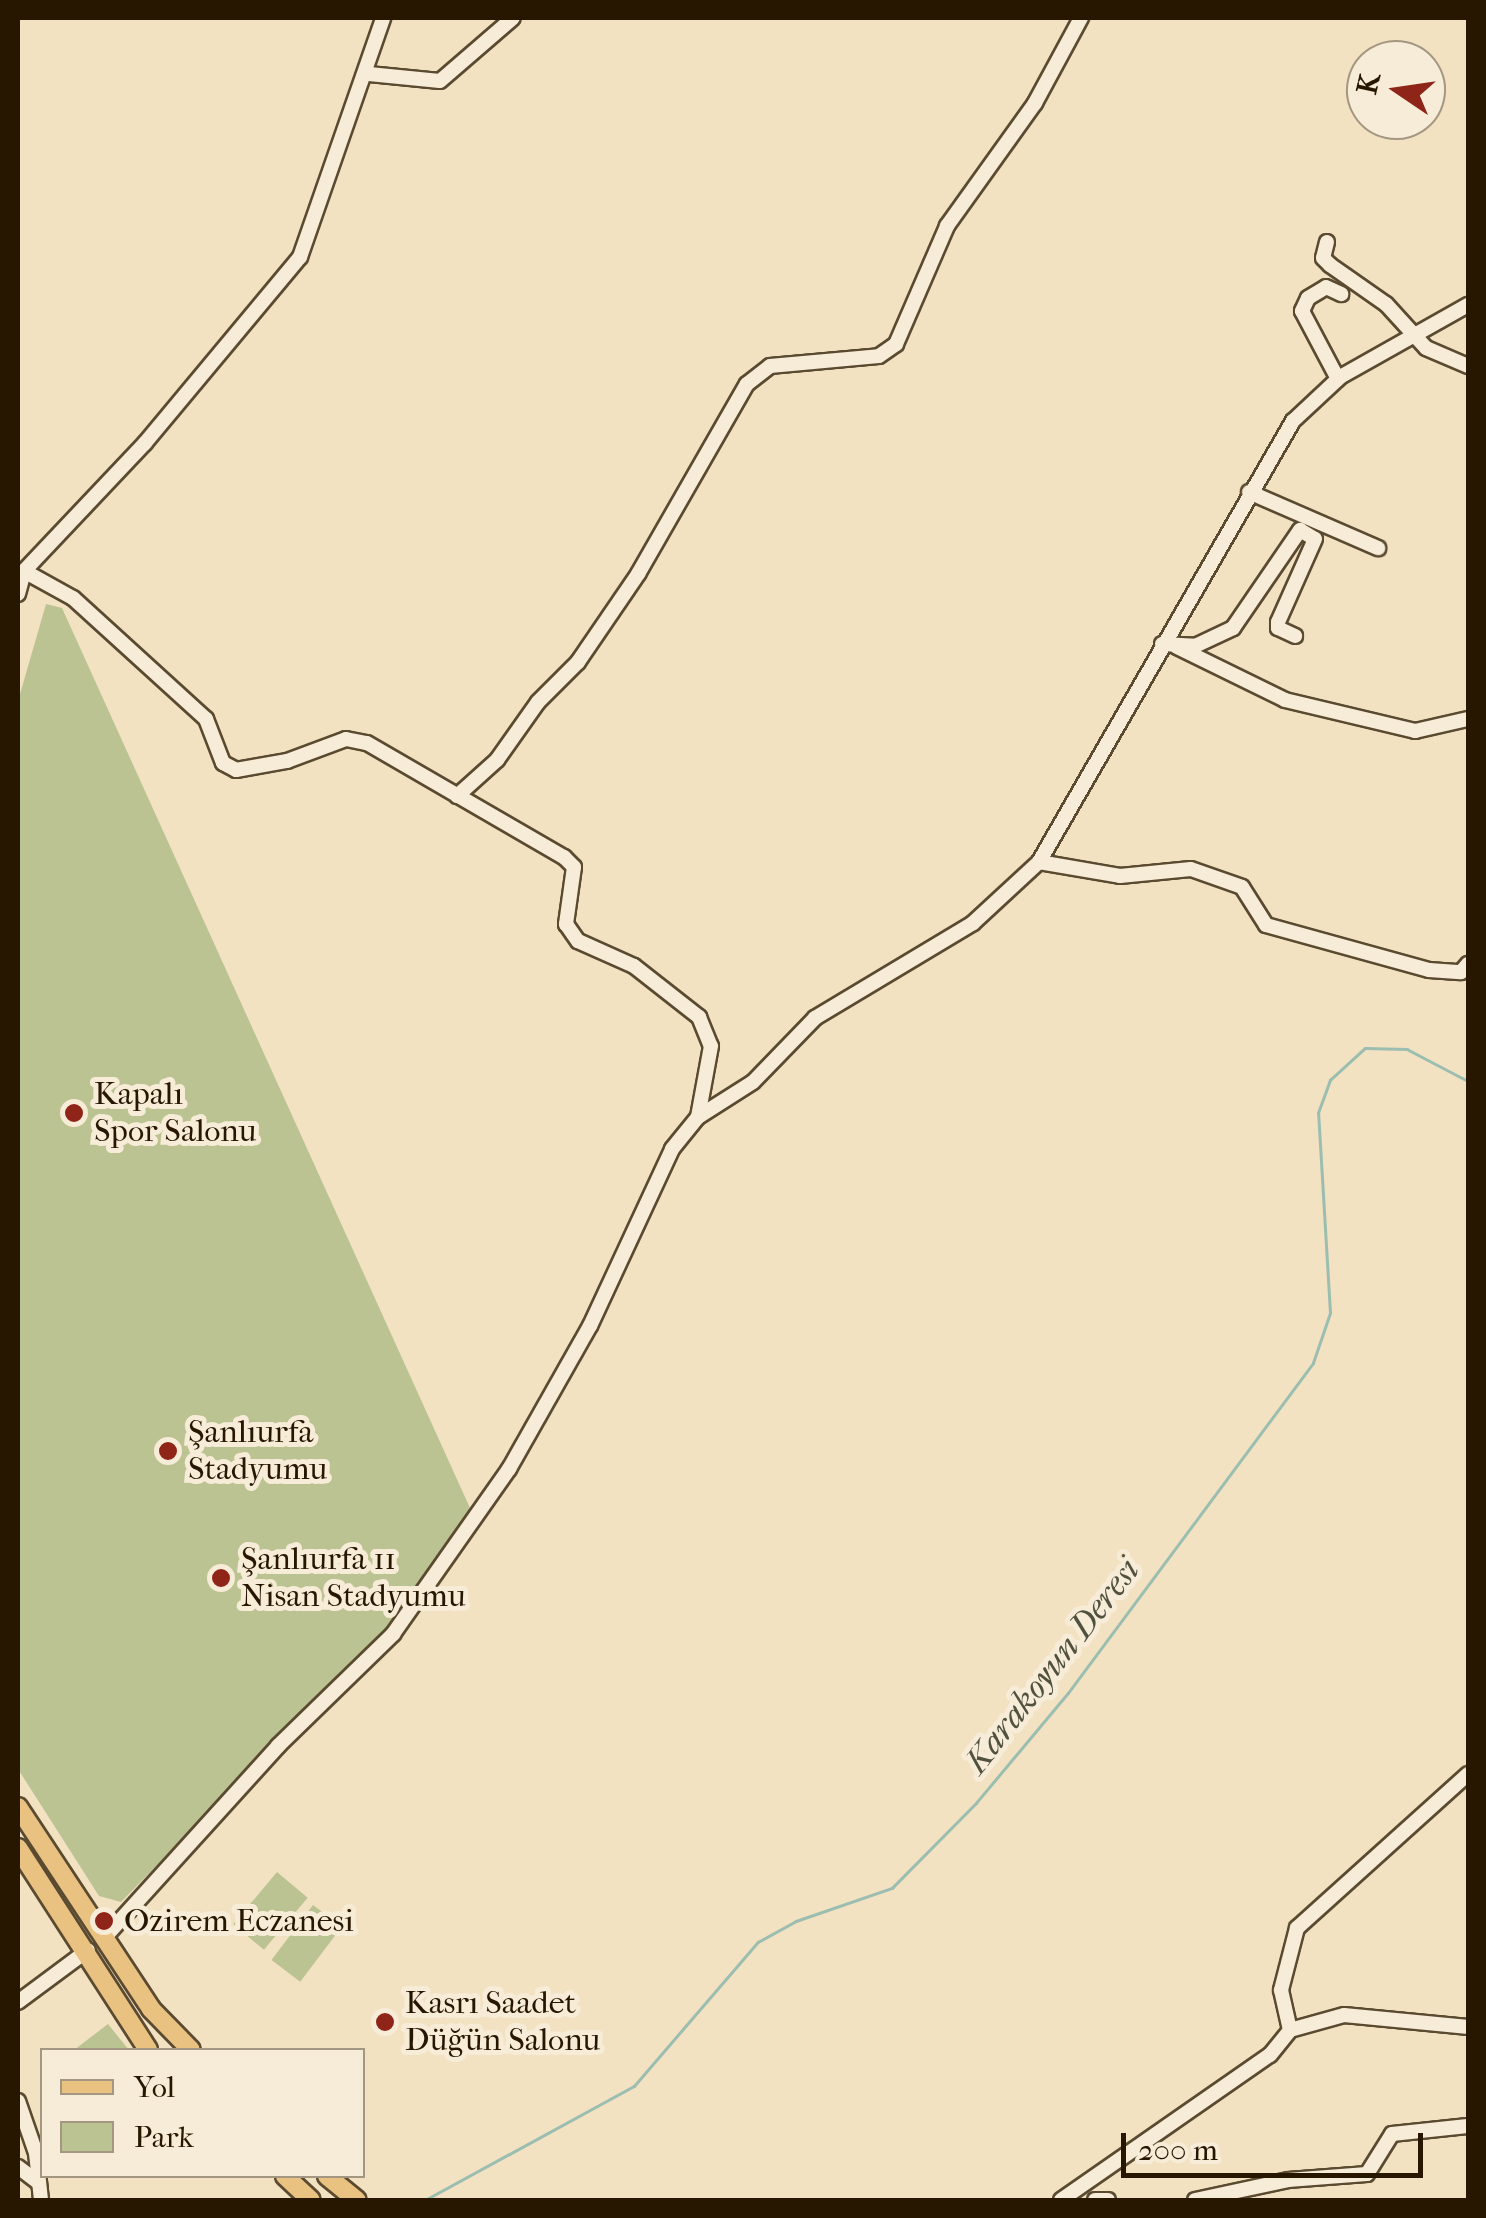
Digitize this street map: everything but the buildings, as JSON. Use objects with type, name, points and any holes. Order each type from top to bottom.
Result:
[{"type":"main road","points":[[18,1807],[151,2009],[188,2048]]},
{"type":"main road","points":[[18,1848],[88,1950],[147,2048]]},
{"type":"main road","points":[[286,2178],[311,2200]]},
{"type":"main road","points":[[329,2178],[357,2200]]},
{"type":"street","points":[[18,594],[24,571],[146,443],[300,257],[368,74],[383,18]]},
{"type":"street","points":[[368,74],[440,80],[514,18]]},
{"type":"street","points":[[456,796],[497,760],[538,702],[578,662],[638,574],[746,384],[770,366],[878,356],[896,344],[947,226],[1035,103],[1082,18]]},
{"type":"street","points":[[1327,242],[1324,258],[1330,265],[1418,334],[1426,348],[1468,366]]},
{"type":"street","points":[[1338,379],[1302,311],[1308,298],[1326,288],[1340,294]]},
{"type":"street","points":[[104,1937],[265,1760],[393,1634],[509,1468],[598,1309],[672,1149],[698,1117],[752,1082],[816,1018],[973,923],[1040,862],[1169,646],[1249,492],[1294,421],[1338,379],[1468,306]]},
{"type":"street","points":[[1249,492],[1378,548]]},
{"type":"street","points":[[1169,646],[1233,628],[1300,530],[1315,540],[1278,622],[1278,628],[1296,636]]},
{"type":"street","points":[[24,571],[73,598],[206,720],[223,763],[236,770],[287,762],[346,739],[400,756],[456,796],[564,857],[574,867],[566,924],[578,940],[634,966],[699,1016],[710,1046],[698,1117]]},
{"type":"street","points":[[1169,646],[1285,700],[1415,731],[1468,718]]},
{"type":"street","points":[[1040,862],[1120,876],[1192,869],[1242,888],[1266,925],[1428,970],[1461,972],[1468,964]]},
{"type":"street","points":[[1290,2030],[1281,1990],[1297,1928],[1468,1774]]},
{"type":"street","points":[[18,2002],[88,1950]]},
{"type":"street","points":[[1060,2200],[1270,2055],[1290,2030],[1344,2014],[1468,2027]]},
{"type":"street","points":[[18,2101],[36,2153],[42,2200]]},
{"type":"street","points":[[1196,2200],[1288,2180],[1367,2174],[1392,2134],[1468,2126]]},
{"type":"street","points":[[18,2166],[38,2182]]},
{"type":"street","points":[[1095,2200],[1108,2200]]},
{"type":"green space","points":[[46,604],[62,608],[470,1508],[403,1614],[121,1902],[99,1896],[18,1769],[18,701]]},
{"type":"green space","points":[[277,1872],[308,1898],[264,1950],[233,1924]]},
{"type":"green space","points":[[313,1905],[342,1927],[300,1982],[271,1960]]},
{"type":"green space","points":[[108,2024],[127,2048],[77,2048]]},
{"type":"waterway","name":"Karakoyun Deresi","points":[[425,2200],[634,2086],[758,1942],[796,1921],[892,1888],[976,1803],[1068,1693],[1313,1363],[1330,1313],[1318,1113],[1330,1080],[1365,1048],[1407,1049],[1468,1081]]},
{"type":"place","name":"Kapalı Spor Salonu","points":[[74,1113]]},
{"type":"place","name":"Şanlıurfa Stadyumu","points":[[168,1451]]},
{"type":"place","name":"Şanlıurfa 11 Nisan Stadyumu","points":[[221,1578]]},
{"type":"place","name":"Ozirem Eczanesi","points":[[104,1921]]},
{"type":"place","name":"Kasrı Saadet Düğün Salonu","points":[[385,2022]]}]
